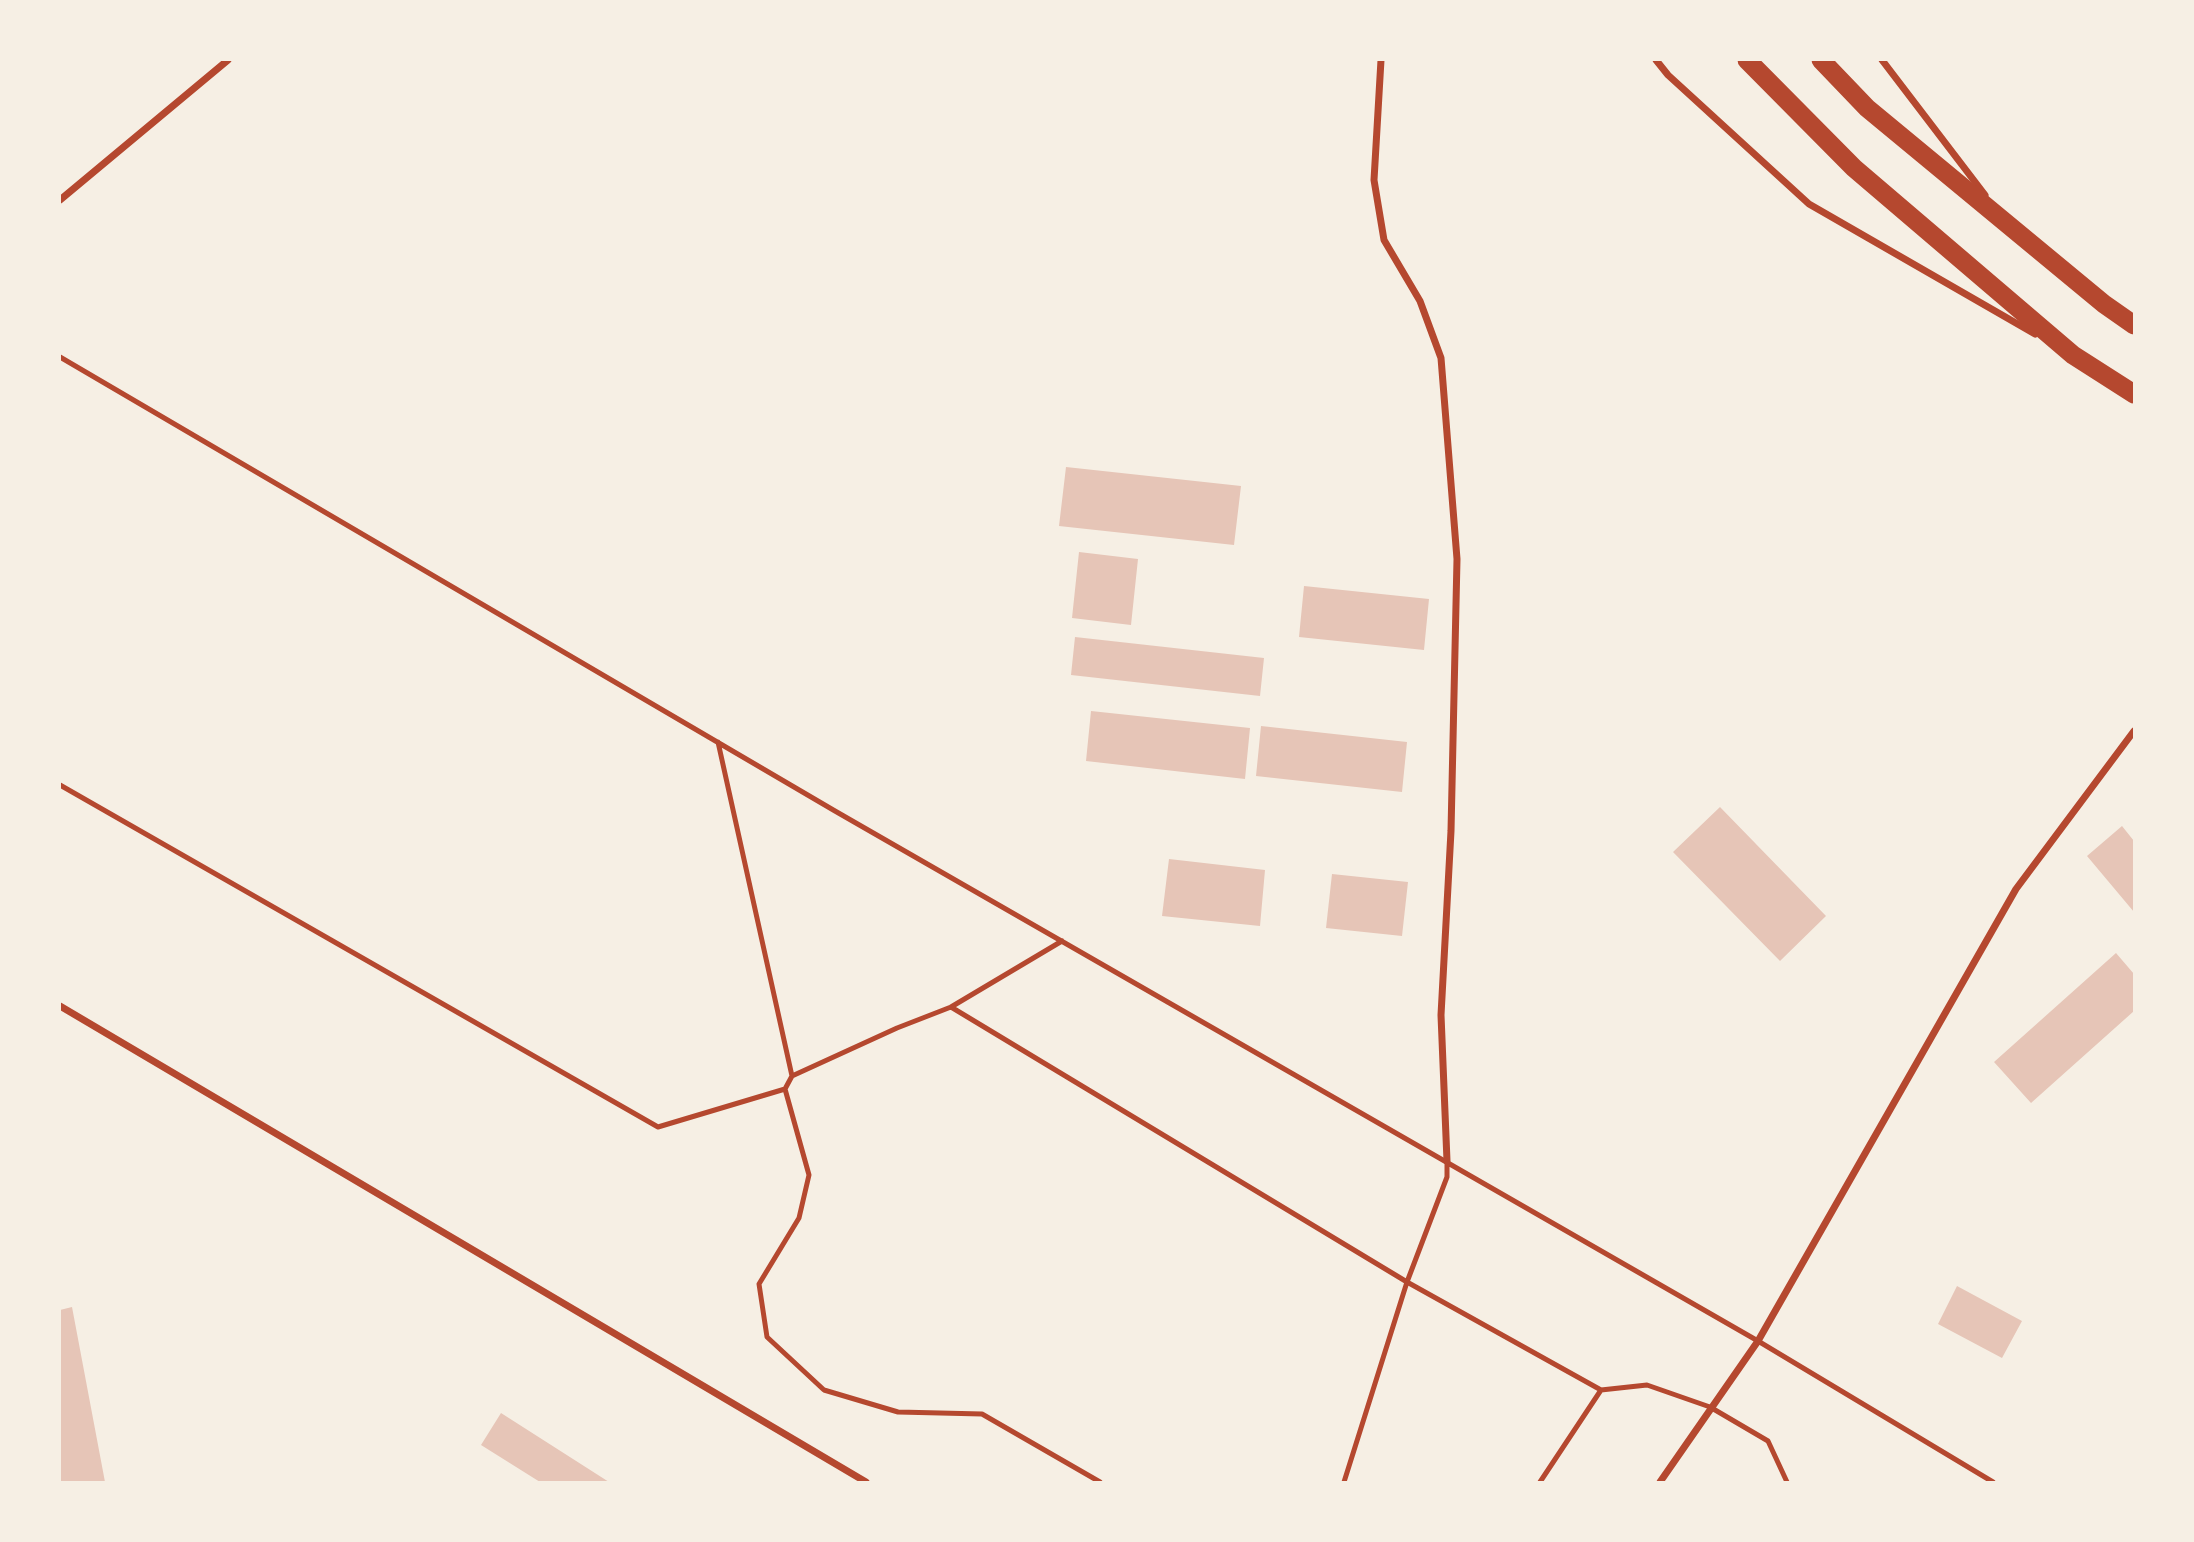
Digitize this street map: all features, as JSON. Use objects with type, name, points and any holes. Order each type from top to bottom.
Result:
[{"type":"highway","points":[[1747,60],[1854,168],[2073,355],[2134,394]]},
{"type":"highway","points":[[1821,60],[1867,108],[2134,326]]},
{"type":"street","points":[[60,200],[228,60]]},
{"type":"street","points":[[1381,60],[1374,180],[1384,240],[1420,301],[1441,358],[1457,559],[1451,831],[1441,1015],[1447,1161]]},
{"type":"street","points":[[1656,60],[1668,75],[1809,204],[2073,355]]},
{"type":"street","points":[[1882,60],[2007,224]]},
{"type":"street","points":[[1660,1482],[1758,1341],[2016,889],[2134,731]]},
{"type":"street","points":[[60,1006],[866,1482]]},
{"type":"lane","points":[[60,357],[718,742],[1758,1341],[1993,1482]]},
{"type":"lane","points":[[718,742],[792,1076],[786,1089],[809,1175],[799,1218],[759,1284],[767,1337],[824,1390],[898,1412],[982,1414],[1100,1482]]},
{"type":"lane","points":[[60,785],[658,1127],[786,1089]]},
{"type":"lane","points":[[792,1076],[897,1028],[951,1007],[1062,941]]},
{"type":"lane","points":[[951,1007],[1407,1282],[1601,1390],[1647,1385],[1710,1407],[1768,1440],[1787,1482]]},
{"type":"lane","points":[[1344,1482],[1407,1282],[1447,1177],[1447,1161]]},
{"type":"lane","points":[[1540,1482],[1601,1390]]},
{"type":"building","points":[[1066,467],[1241,486],[1234,545],[1059,526]]},
{"type":"building","points":[[1079,552],[1138,559],[1131,625],[1072,618]]},
{"type":"building","points":[[1304,586],[1429,599],[1424,650],[1299,637]]},
{"type":"building","points":[[1075,637],[1264,658],[1260,696],[1071,675]]},
{"type":"building","points":[[1091,711],[1250,728],[1245,779],[1086,761]]},
{"type":"building","points":[[1261,726],[1407,742],[1402,792],[1256,776]]},
{"type":"building","points":[[1720,807],[1826,916],[1780,961],[1673,852]]},
{"type":"building","points":[[2122,826],[2134,841],[2134,912],[2087,856]]},
{"type":"building","points":[[1169,859],[1265,870],[1260,926],[1162,916]]},
{"type":"building","points":[[1332,874],[1408,882],[1402,936],[1326,928]]},
{"type":"building","points":[[2116,953],[2134,974],[2134,1011],[2031,1103],[1994,1062]]},
{"type":"building","points":[[1957,1286],[2022,1321],[2002,1358],[1938,1324]]},
{"type":"building","points":[[72,1307],[105,1482],[60,1482],[60,1310]]},
{"type":"building","points":[[501,1413],[609,1482],[540,1482],[481,1445]]}]
